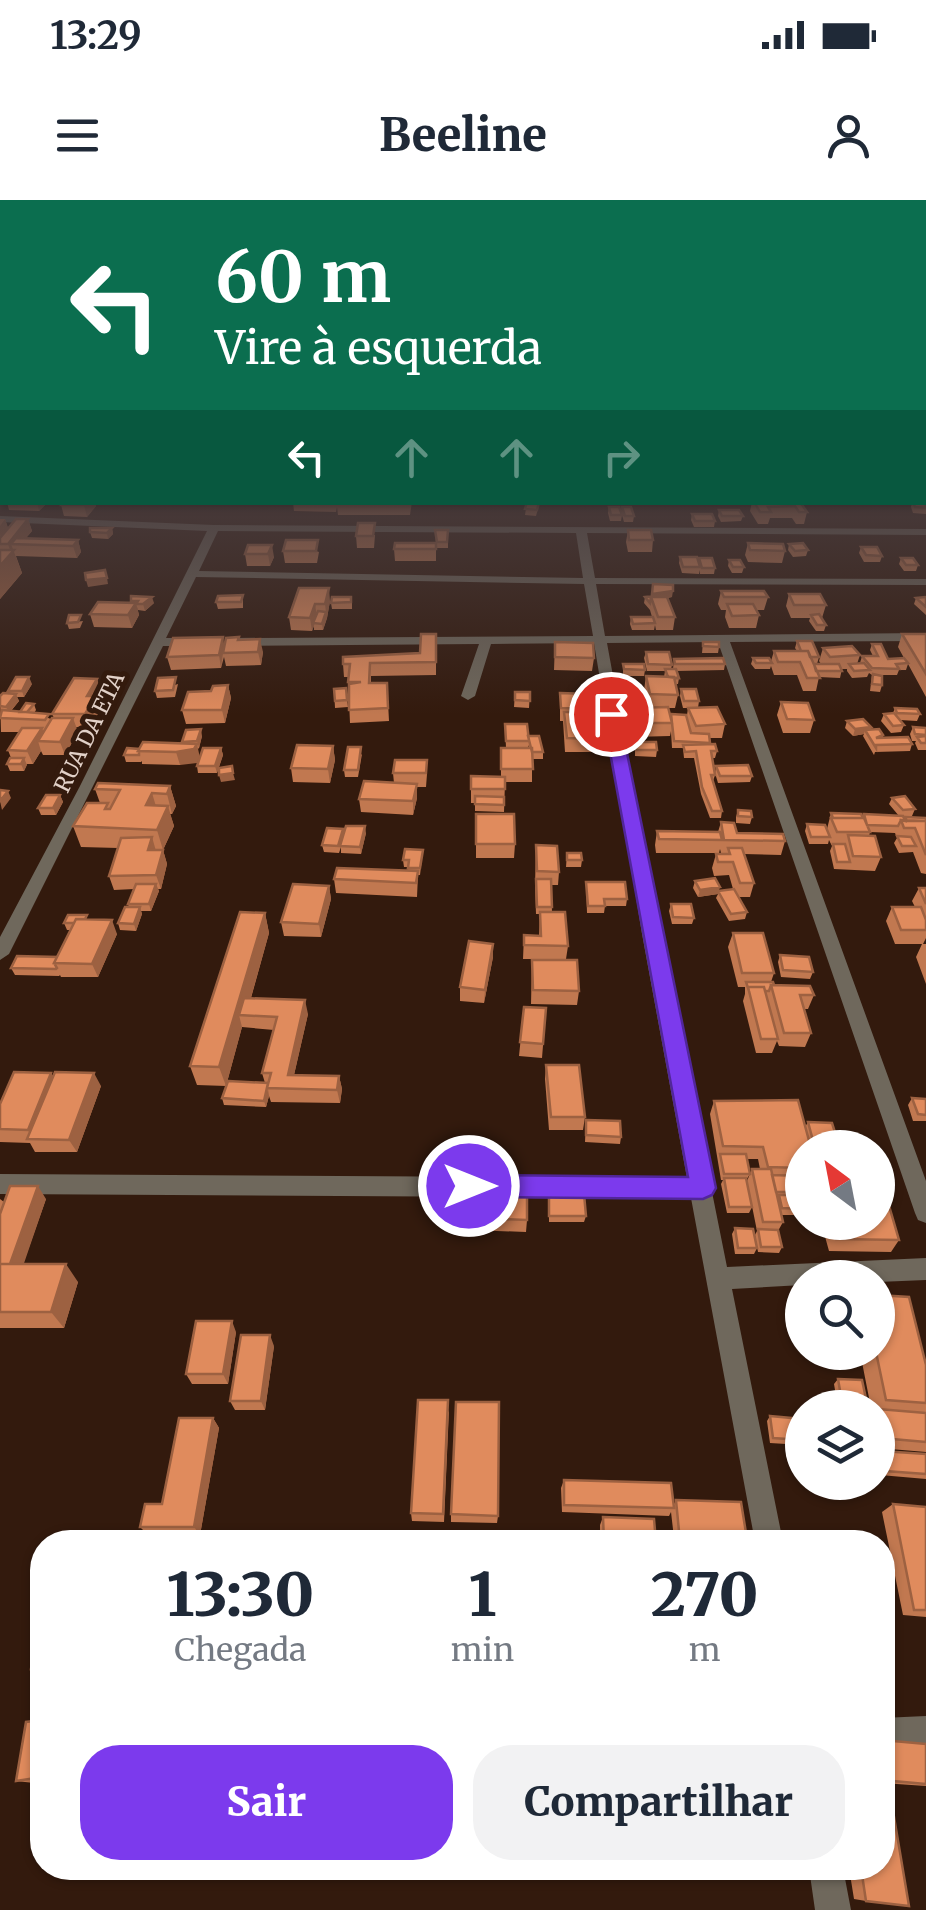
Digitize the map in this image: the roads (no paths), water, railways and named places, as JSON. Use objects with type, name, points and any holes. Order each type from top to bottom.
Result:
[{"type":"street","name":"RUA DA ETA","points":[[0,954],[88,786],[201,555]]},
{"type":"street","points":[[584,555],[767,1530]]},
{"type":"street","points":[[191,574],[926,582]]},
{"type":"street","points":[[156,642],[926,637]]},
{"type":"street","points":[[723,639],[926,1213]]},
{"type":"street","points":[[468,696],[486,641]]},
{"type":"street","points":[[0,1184],[703,1188]]},
{"type":"street","points":[[721,1278],[926,1269]]},
{"type":"street","points":[[895,1733],[926,1732]]},
{"type":"street","points":[[828,1880],[833,1910]]}]
